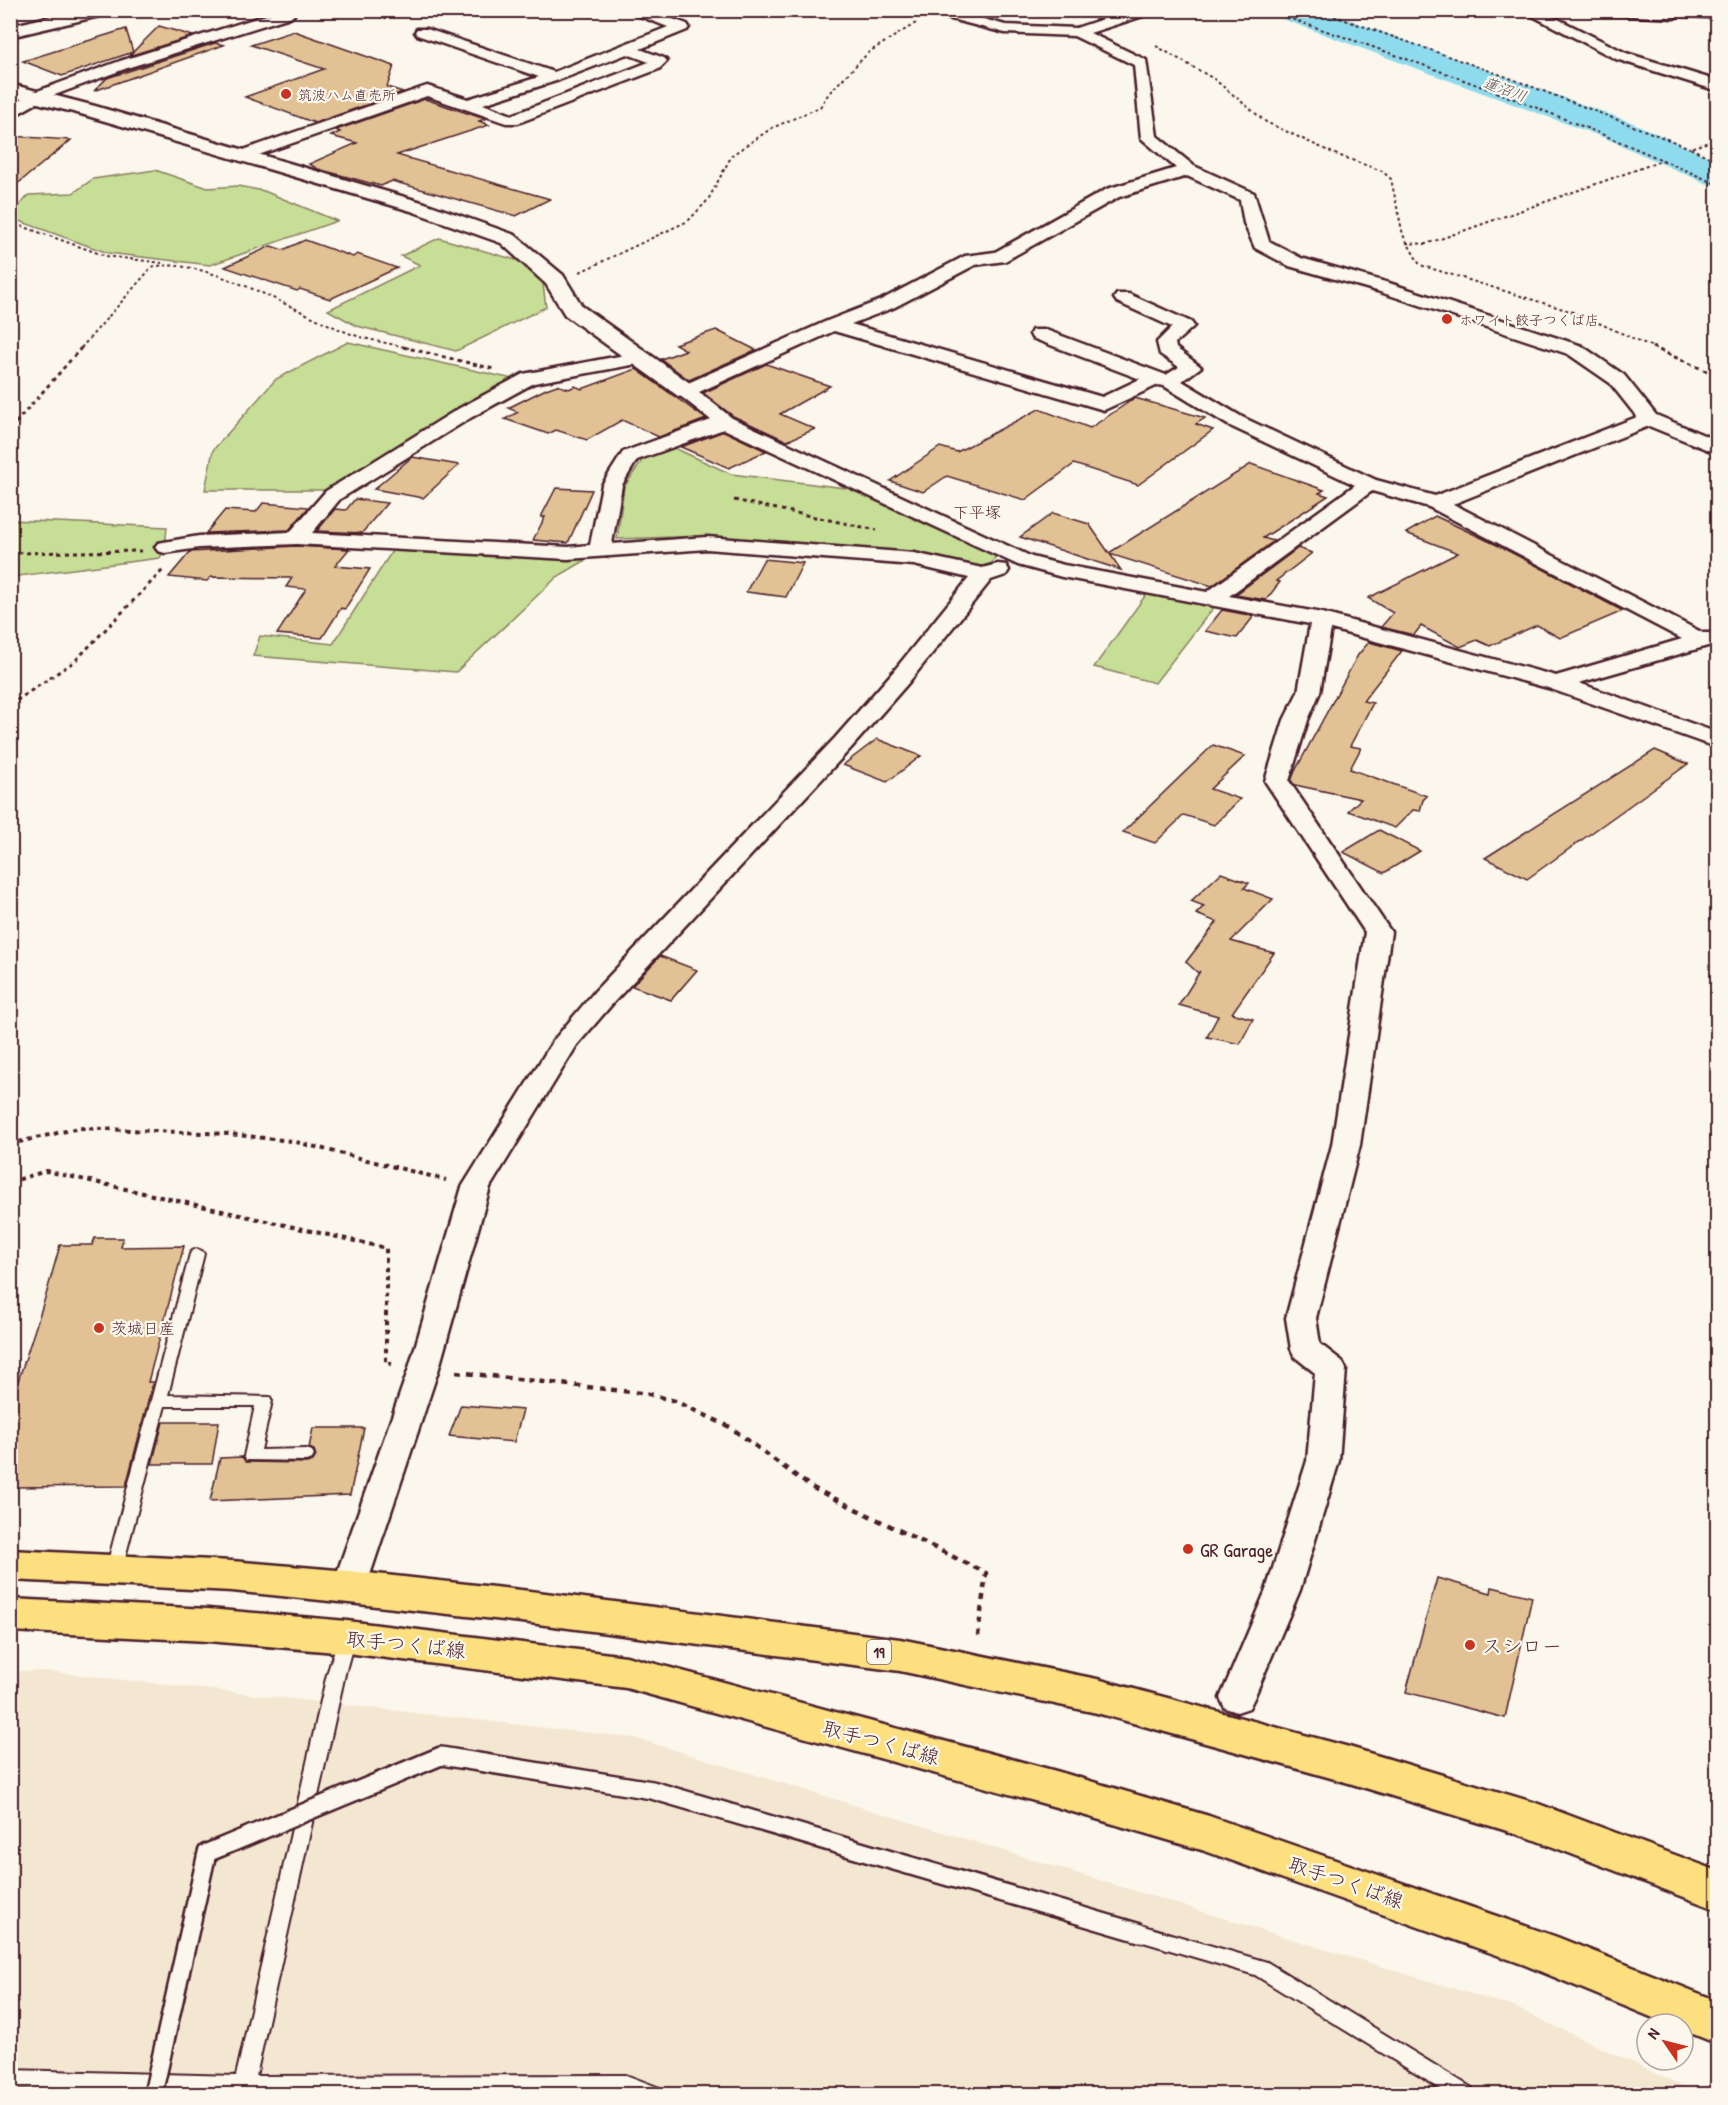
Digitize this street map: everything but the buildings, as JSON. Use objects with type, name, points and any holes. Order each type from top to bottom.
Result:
[{"type":"main road","name":"19","points":[[10,1565],[232,1576],[349,1587],[530,1607],[900,1655],[1097,1696],[1338,1761],[1536,1821],[1718,1891]]},
{"type":"main road","name":"取手つくば線","points":[[10,1615],[196,1624],[347,1637],[626,1672],[1056,1789],[1209,1834],[1562,1959],[1718,2023]]},
{"type":"street","points":[[10,32],[102,10]]},
{"type":"street","points":[[10,113],[38,96],[124,64],[288,13],[282,10]]},
{"type":"street","points":[[468,104],[554,76],[682,27],[631,10]]},
{"type":"street","points":[[934,11],[1005,29],[1077,32],[1147,10]]},
{"type":"street","points":[[1528,10],[1621,56],[1718,86]]},
{"type":"street","points":[[1597,10],[1674,14]]},
{"type":"street","points":[[1552,23],[1579,14]]},
{"type":"street","points":[[1077,32],[1141,63],[1149,138],[1188,170],[1248,198],[1253,223],[1261,244],[1295,262],[1383,287],[1575,350],[1617,379],[1649,419],[1718,448]]},
{"type":"street","points":[[422,33],[554,76]]},
{"type":"street","points":[[241,156],[427,91],[512,120],[654,66],[659,61],[628,49]]},
{"type":"street","points":[[10,90],[38,96],[418,207],[508,239],[555,280],[573,310],[686,391],[725,422],[1025,561],[1062,571],[1322,620],[1556,683],[1718,741]]},
{"type":"street","points":[[686,391],[833,325],[887,304],[971,260],[999,257],[1113,193],[1188,170]]},
{"type":"street","points":[[833,325],[1104,404],[1192,367],[1167,350],[1166,342],[1185,326],[1123,298]]},
{"type":"street","points":[[1039,334],[1162,380],[1235,421],[1369,484],[1436,503],[1709,638]]},
{"type":"street","points":[[296,538],[333,495],[465,413],[530,378],[640,358]]},
{"type":"street","points":[[1436,503],[1649,419]]},
{"type":"street","points":[[600,550],[612,485],[630,456],[725,422]]},
{"type":"street","points":[[1213,598],[1369,484]]},
{"type":"street","points":[[165,547],[199,542],[296,538],[568,553],[707,543],[904,558],[983,575],[1025,561]]},
{"type":"street","points":[[349,1587],[424,1368],[476,1187],[566,1041],[604,997],[843,743],[901,677],[983,575]]},
{"type":"street","points":[[1237,1698],[1283,1590],[1323,1461],[1331,1369],[1306,1348],[1301,1318],[1346,1145],[1378,932],[1277,781],[1296,720],[1309,692],[1322,620]]},
{"type":"street","points":[[1556,683],[1709,638]]},
{"type":"lane","points":[[1674,14],[1700,13],[1718,16]]},
{"type":"lane","points":[[114,1569],[197,1254]]},
{"type":"lane","points":[[159,1400],[264,1401],[252,1456],[306,1455]]},
{"type":"lane","points":[[244,2085],[336,1674],[347,1637]]},
{"type":"lane","points":[[153,2094],[207,1853],[441,1756],[652,1790],[1260,1968],[1465,2094]]},
{"type":"lane","points":[[10,2079],[244,2085],[626,2084],[653,2094]]},
{"type":"path","points":[[1264,10],[1434,67],[1665,160],[1718,185]]},
{"type":"path","points":[[1317,10],[1507,77],[1718,160]]},
{"type":"path","points":[[555,280],[586,270],[688,221],[708,200],[732,155],[772,128],[820,107],[829,93],[869,52],[934,11]]},
{"type":"path","points":[[1152,43],[1214,80],[1266,123],[1382,171],[1391,178],[1396,211],[1408,250],[1420,265],[1576,313],[1718,376]]},
{"type":"path","points":[[1690,148],[1718,139]]},
{"type":"path","points":[[1406,243],[1426,244],[1665,160]]},
{"type":"path","points":[[10,222],[106,256],[186,267],[248,287],[348,333],[530,378]]},
{"type":"path","points":[[10,429],[152,267],[165,264]]},
{"type":"path","points":[[10,705],[75,661],[178,554],[199,542]]},
{"type":"path","points":[[10,553],[127,553],[165,547]]},
{"type":"path","points":[[10,1144],[79,1128],[141,1128],[229,1134],[292,1141],[476,1187]]},
{"type":"path","points":[[10,1182],[46,1171],[386,1248],[386,1363],[649,1394],[675,1401],[730,1427],[811,1487],[986,1573],[978,1636]]},
{"type":"shaded area","points":[[10,1671],[46,1671],[635,1738],[1514,2007],[1635,2064],[1635,2072],[1653,2072],[1700,2094],[11,2094]]},
{"type":"green space","points":[[155,170],[208,188],[238,186],[264,191],[337,221],[210,265],[108,253],[11,218],[11,214],[29,195],[73,193],[93,179]]},
{"type":"green space","points":[[439,238],[523,262],[542,277],[546,307],[456,351],[357,326],[328,310],[420,265],[401,256]]},
{"type":"green space","points":[[348,342],[513,379],[324,490],[205,490],[213,450],[276,379]]},
{"type":"green space","points":[[670,446],[731,474],[854,489],[997,553],[992,563],[977,568],[912,553],[704,536],[617,539],[624,487],[645,456]]},
{"type":"green space","points":[[11,520],[167,527],[165,547],[160,558],[11,577]]},
{"type":"green space","points":[[394,548],[587,556],[586,560],[557,577],[456,672],[253,656],[260,636],[333,644]]},
{"type":"green space","points":[[1147,593],[1214,607],[1155,683],[1094,667]]},
{"type":"waterway","name":"蓮沼川","points":[[1289,10],[1618,130],[1718,175]]},
{"type":"place","name":"筑波ハム直売所","points":[[286,94]]},
{"type":"place","name":"ホワイト餃子つくば店","points":[[1447,319]]},
{"type":"place","name":"茨城日産","points":[[99,1328]]},
{"type":"place","name":"GR Garage","points":[[1188,1549]]},
{"type":"place","name":"スシロー","points":[[1470,1645]]},
{"type":"district","name":"下平塚","points":[[977,512]]}]
